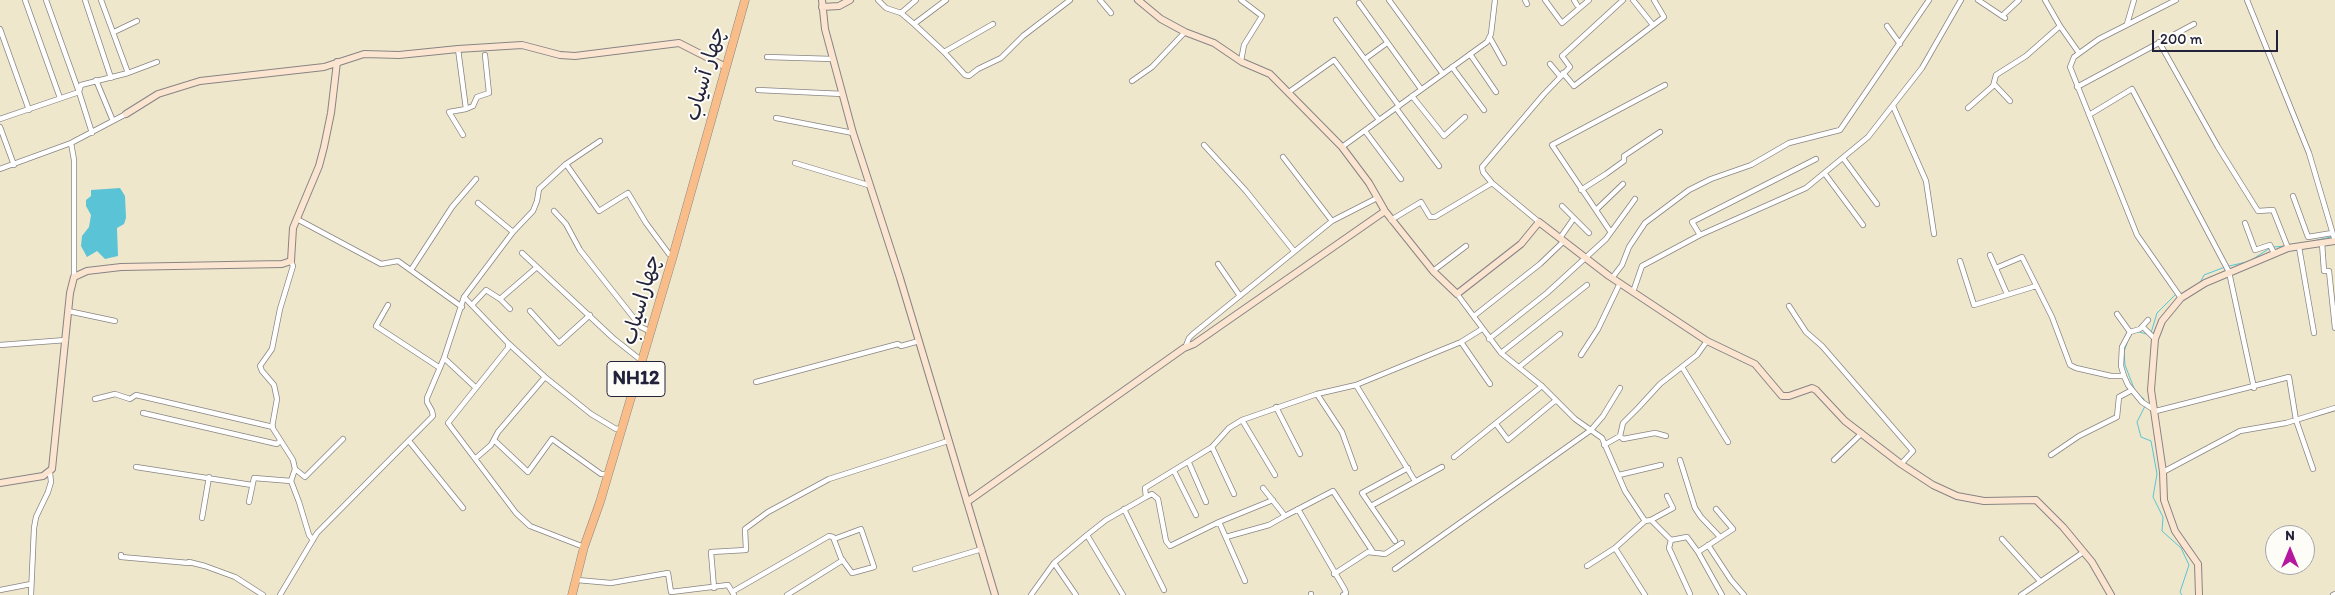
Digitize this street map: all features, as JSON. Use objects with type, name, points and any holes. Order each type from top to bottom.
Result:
[{"type":"highway","name":"چهار آسیاب","points":[[700,158],[745,0]]},
{"type":"highway","name":"چهاراسیاب","points":[[572,595],[584,547],[651,332],[700,158]]},
{"type":"street","points":[[24,0],[60,98]]},
{"type":"street","points":[[46,0],[92,133]]},
{"type":"street","points":[[85,0],[111,78]]},
{"type":"street","points":[[101,0],[128,72]]},
{"type":"street","points":[[850,0],[839,6],[822,3],[825,29],[868,185],[919,341],[995,595]]},
{"type":"street","points":[[878,0],[886,8],[901,13],[944,52],[965,75],[969,76],[978,68],[1001,58],[1023,36],[1070,0]]},
{"type":"street","points":[[901,13],[916,0]]},
{"type":"street","points":[[914,24],[946,0]]},
{"type":"street","points":[[1100,0],[1111,13]]},
{"type":"street","points":[[1138,0],[1147,10],[1185,32],[1214,43],[1241,61],[1270,74],[1289,92],[1342,147],[1369,183],[1384,212],[1433,271],[1457,294],[1489,339],[1501,352],[1542,386],[1575,419],[1602,438],[1625,491],[1645,521]]},
{"type":"street","points":[[1241,0],[1262,16],[1244,45],[1241,61]]},
{"type":"street","points":[[1389,0],[1443,74]]},
{"type":"street","points":[[1495,0],[1490,38],[1504,63]]},
{"type":"street","points":[[1545,0],[1562,23],[1589,0]]},
{"type":"street","points":[[1574,0],[1577,5]]},
{"type":"street","points":[[1623,0],[1562,56],[1570,66],[1482,167],[1483,172],[1492,183],[1562,240],[1632,292],[1707,341],[1755,364],[1782,396],[1789,396],[1812,388],[1816,390],[1845,421],[1901,464],[1933,485],[1957,496],[1997,502],[2036,500],[2063,527],[2082,553],[2092,562],[2111,595]]},
{"type":"street","points":[[1633,0],[1653,26]]},
{"type":"street","points":[[1550,64],[1574,86],[1664,16],[1654,0]]},
{"type":"street","points":[[1612,278],[1622,265],[1629,248],[1646,223],[1689,190],[1711,179],[1751,165],[1789,143],[1840,130],[1929,0]]},
{"type":"street","points":[[1632,292],[1642,266],[1700,235],[1806,188],[1868,137],[1922,68],[1961,0]]},
{"type":"street","points":[[1978,0],[2004,17],[2019,0]]},
{"type":"street","points":[[2045,0],[2079,53]]},
{"type":"street","points":[[2127,24],[2134,0]]},
{"type":"street","points":[[2176,0],[2099,39],[2079,53],[2070,62],[2070,67],[2137,235],[2178,294]]},
{"type":"street","points":[[2199,595],[2198,564],[2175,531],[2164,500],[2163,472],[2151,385],[2154,338],[2178,294],[2273,250],[2287,246],[2299,247],[2335,241],[2302,134],[2246,0]]},
{"type":"street","points":[[1359,3],[1421,89]]},
{"type":"street","points":[[1336,20],[1439,166]]},
{"type":"street","points":[[114,32],[137,22]]},
{"type":"street","points":[[944,52],[993,24]]},
{"type":"street","points":[[2077,87],[2194,24]]},
{"type":"street","points":[[1887,26],[1900,44]]},
{"type":"street","points":[[1968,108],[1994,84],[1998,73],[2026,56],[2060,26]]},
{"type":"street","points":[[0,29],[29,110]]},
{"type":"street","points":[[1132,81],[1152,67],[1185,32]]},
{"type":"street","points":[[1342,147],[1490,38]]},
{"type":"street","points":[[2159,42],[2218,148],[2258,211],[2273,210],[2287,246]]},
{"type":"street","points":[[0,169],[71,143],[126,114],[158,94],[200,81],[324,67],[364,54],[398,55],[458,48],[522,45],[560,56],[575,56],[679,43],[726,67]]},
{"type":"street","points":[[1365,59],[1387,43]]},
{"type":"street","points":[[458,48],[466,109]]},
{"type":"street","points":[[1470,54],[1496,92]]},
{"type":"street","points":[[463,136],[449,112],[473,106],[476,97],[490,93],[485,55]]},
{"type":"street","points":[[767,57],[833,58]]},
{"type":"street","points":[[1289,92],[1334,60],[1379,120]]},
{"type":"street","points":[[79,92],[81,85],[111,78],[157,62]]},
{"type":"street","points":[[313,540],[309,535],[291,481],[295,469],[293,460],[273,427],[277,399],[274,385],[260,366],[272,349],[280,309],[293,266],[291,261],[292,233],[319,166],[324,147],[333,106],[337,62]]},
{"type":"street","points":[[1452,67],[1484,110]]},
{"type":"street","points":[[96,80],[113,121]]},
{"type":"street","points":[[1994,84],[2010,101]]},
{"type":"street","points":[[1610,231],[1552,144],[1665,85]]},
{"type":"street","points":[[2089,116],[2132,89],[2228,271],[2254,388]]},
{"type":"street","points":[[758,90],[843,94]]},
{"type":"street","points":[[0,119],[79,92]]},
{"type":"street","points":[[1412,96],[1444,136],[1465,117]]},
{"type":"street","points":[[1893,106],[1926,181],[1934,234]]},
{"type":"street","points":[[776,118],[853,133]]},
{"type":"street","points":[[0,128],[14,165]]},
{"type":"street","points":[[1365,131],[1401,179]]},
{"type":"street","points":[[1581,190],[1624,161],[1624,156],[1660,132]]},
{"type":"street","points":[[280,595],[313,540],[330,519],[367,485],[432,416],[432,411],[427,402],[464,297],[513,232],[532,211],[537,201],[538,189],[566,164],[600,141]]},
{"type":"street","points":[[31,595],[36,520],[51,482],[50,473],[52,469],[68,311],[74,277],[74,160],[71,143]]},
{"type":"street","points":[[1204,145],[1246,191],[1294,251]]},
{"type":"street","points":[[1283,157],[1332,221]]},
{"type":"street","points":[[1843,158],[1877,204]]},
{"type":"street","points":[[1700,235],[1692,222],[1816,159]]},
{"type":"street","points":[[795,163],[868,185]]},
{"type":"street","points":[[566,164],[599,211],[628,193],[655,236],[669,254],[673,256]]},
{"type":"street","points":[[1825,174],[1863,225]]},
{"type":"street","points":[[411,270],[452,206],[476,179]]},
{"type":"street","points":[[1391,220],[1421,202],[1430,217],[1435,217],[1492,183]]},
{"type":"street","points":[[1596,210],[1623,184]]},
{"type":"street","points":[[2293,196],[2308,237],[2332,233]]},
{"type":"street","points":[[1184,348],[1189,338],[1332,221],[1376,198]]},
{"type":"street","points":[[1489,339],[1547,293],[1606,239],[1635,199]]},
{"type":"street","points":[[478,203],[513,232]]},
{"type":"street","points":[[1562,206],[1589,233]]},
{"type":"street","points":[[554,210],[566,224],[580,250],[641,327],[651,332]]},
{"type":"street","points":[[967,502],[1184,348],[1194,344],[1384,212]]},
{"type":"street","points":[[1474,316],[1540,264],[1562,240],[1574,218]]},
{"type":"street","points":[[297,220],[381,264],[398,261],[462,307]]},
{"type":"street","points":[[1457,294],[1520,244],[1539,222]]},
{"type":"street","points":[[2245,223],[2256,250],[2273,250]]},
{"type":"street","points":[[2322,243],[2324,271],[2329,271],[2335,328]]},
{"type":"street","points":[[1433,271],[1466,246]]},
{"type":"street","points":[[2299,247],[2314,333]]},
{"type":"street","points":[[522,252],[613,338],[642,361]]},
{"type":"street","points":[[1990,255],[2007,294]]},
{"type":"street","points":[[1996,268],[2022,257],[2052,317],[2070,365],[2111,376],[2124,376]]},
{"type":"street","points":[[74,277],[87,271],[121,267],[282,264],[291,261]]},
{"type":"street","points":[[1960,262],[1974,305],[2036,286]]},
{"type":"street","points":[[1218,264],[1240,296]]},
{"type":"street","points":[[500,299],[537,267]]},
{"type":"street","points":[[1581,355],[1598,328],[1620,283]]},
{"type":"street","points":[[1501,352],[1587,285]]},
{"type":"street","points":[[472,305],[486,290],[500,299],[510,309]]},
{"type":"street","points":[[464,297],[544,377],[591,414],[616,429],[622,428]]},
{"type":"street","points":[[388,305],[376,326],[440,368]]},
{"type":"street","points":[[1789,306],[1806,332],[1822,346],[1913,451],[1901,464]]},
{"type":"street","points":[[68,311],[115,321]]},
{"type":"street","points":[[530,311],[559,343],[590,315]]},
{"type":"street","points":[[2117,314],[2130,332]]},
{"type":"street","points":[[2148,320],[2143,327],[2130,332],[2122,347],[2121,366],[2124,376],[2142,402],[2154,410],[2254,388],[2289,377],[2296,420],[2313,470]]},
{"type":"street","points":[[2143,327],[2154,338]]},
{"type":"street","points":[[1146,497],[1145,488],[1189,463],[1212,447],[1229,428],[1242,420],[1317,394],[1356,385],[1461,342],[1482,329]]},
{"type":"street","points":[[1519,367],[1560,334]]},
{"type":"street","points":[[0,345],[66,340]]},
{"type":"street","points":[[756,382],[898,344],[901,346],[919,341]]},
{"type":"street","points":[[1604,446],[1620,436],[1623,424],[1660,384],[1697,354],[1707,341]]},
{"type":"street","points":[[1461,342],[1490,384]]},
{"type":"street","points":[[508,343],[508,348],[448,423],[510,506],[530,526],[584,547]]},
{"type":"street","points":[[444,358],[475,387]]},
{"type":"street","points":[[1682,367],[1728,442]]},
{"type":"street","points":[[476,458],[494,440],[498,432],[544,377]]},
{"type":"street","points":[[1356,385],[1415,481]]},
{"type":"street","points":[[1454,457],[1542,386]]},
{"type":"street","points":[[1395,569],[1591,430],[1603,416],[1620,388]]},
{"type":"street","points":[[2051,455],[2079,436],[2117,417],[2119,397],[2132,390]]},
{"type":"street","points":[[95,399],[115,394],[130,399],[136,395],[273,427]]},
{"type":"street","points":[[1317,394],[1342,432],[1355,468]]},
{"type":"street","points":[[1496,424],[1508,440],[1556,400]]},
{"type":"street","points":[[1276,407],[1300,454]]},
{"type":"street","points":[[2163,472],[2240,431],[2296,420],[2335,408]]},
{"type":"street","points":[[143,413],[277,444],[280,441]]},
{"type":"street","points":[[1242,420],[1276,475]]},
{"type":"street","points":[[1620,436],[1623,439],[1655,433],[1666,436]]},
{"type":"street","points":[[1834,460],[1862,433]]},
{"type":"street","points":[[494,440],[528,472],[552,438],[601,474],[607,474]]},
{"type":"street","points":[[295,469],[305,477],[343,439]]},
{"type":"street","points":[[409,441],[464,508]]},
{"type":"street","points":[[714,588],[711,552],[746,550],[745,529],[768,512],[829,478],[948,441]]},
{"type":"street","points":[[1212,447],[1234,494]]},
{"type":"street","points":[[1680,460],[1695,508],[1720,537]]},
{"type":"street","points":[[1189,463],[1206,502]]},
{"type":"street","points":[[1619,475],[1661,465]]},
{"type":"street","points":[[1371,506],[1442,466]]},
{"type":"street","points":[[136,467],[252,485]]},
{"type":"street","points":[[1395,541],[1362,493],[1408,468]]},
{"type":"street","points":[[1174,471],[1196,515]]},
{"type":"street","points":[[0,483],[50,473]]},
{"type":"street","points":[[202,518],[209,477]]},
{"type":"street","points":[[249,502],[254,478],[291,481]]},
{"type":"street","points":[[1263,488],[1285,516]]},
{"type":"street","points":[[1226,537],[1269,525],[1333,491],[1373,552]]},
{"type":"street","points":[[1031,595],[1054,563],[1087,535],[1124,509],[1152,494],[1158,499],[1168,545],[1170,546],[1220,522],[1273,500]]},
{"type":"street","points":[[1587,566],[1615,548],[1645,521],[1651,520],[1673,508],[1668,496]]},
{"type":"street","points":[[1124,509],[1164,590]]},
{"type":"street","points":[[1298,509],[1346,594]]},
{"type":"street","points":[[1698,552],[1733,528],[1716,509]]},
{"type":"street","points":[[1651,520],[1671,540]]},
{"type":"street","points":[[1220,522],[1245,581]]},
{"type":"street","points":[[577,580],[611,583],[668,573],[671,592],[728,585],[733,593],[829,536],[834,539],[843,560],[852,573],[874,567],[861,529],[834,539]]},
{"type":"street","points":[[1087,535],[1123,595]]},
{"type":"street","points":[[1671,540],[1687,537],[1698,552],[1722,595]]},
{"type":"street","points":[[2002,539],[2040,581]]},
{"type":"street","points":[[1671,540],[1668,548],[1690,594]]},
{"type":"street","points":[[1334,574],[1368,552],[1385,554],[1402,543]]},
{"type":"street","points":[[1708,545],[1731,580],[1744,595]]},
{"type":"street","points":[[1615,548],[1645,595]]},
{"type":"street","points":[[915,569],[982,549]]},
{"type":"street","points":[[2021,595],[2082,553]]},
{"type":"street","points":[[121,555],[121,557],[197,564],[235,577],[263,595]]},
{"type":"street","points":[[787,595],[843,560]]},
{"type":"street","points":[[1054,563],[1076,595]]},
{"type":"street","points":[[0,590],[32,584]]},
{"type":"water","points":[[120,188],[125,196],[126,218],[124,224],[117,228],[118,256],[105,259],[97,251],[87,257],[81,246],[82,236],[89,227],[91,215],[86,206],[86,200],[91,196],[91,190]]},
{"type":"waterway","points":[[2313,241],[2331,237]]},
{"type":"waterway","points":[[2274,247],[2285,246]]},
{"type":"waterway","points":[[2250,261],[2270,248]]},
{"type":"waterway","points":[[2229,266],[2247,262]]},
{"type":"waterway","points":[[2200,283],[2204,275],[2225,267]]},
{"type":"waterway","points":[[2151,333],[2157,313],[2176,294]]},
{"type":"waterway","points":[[2139,332],[2147,334]]},
{"type":"waterway","points":[[2127,343],[2124,352],[2125,365],[2135,391]]},
{"type":"waterway","points":[[2140,396],[2144,399],[2144,402]]},
{"type":"waterway","points":[[2145,406],[2137,422],[2141,437],[2151,441],[2157,474],[2153,497],[2163,517],[2162,531],[2181,548],[2189,565],[2180,592],[2182,595]]}]
